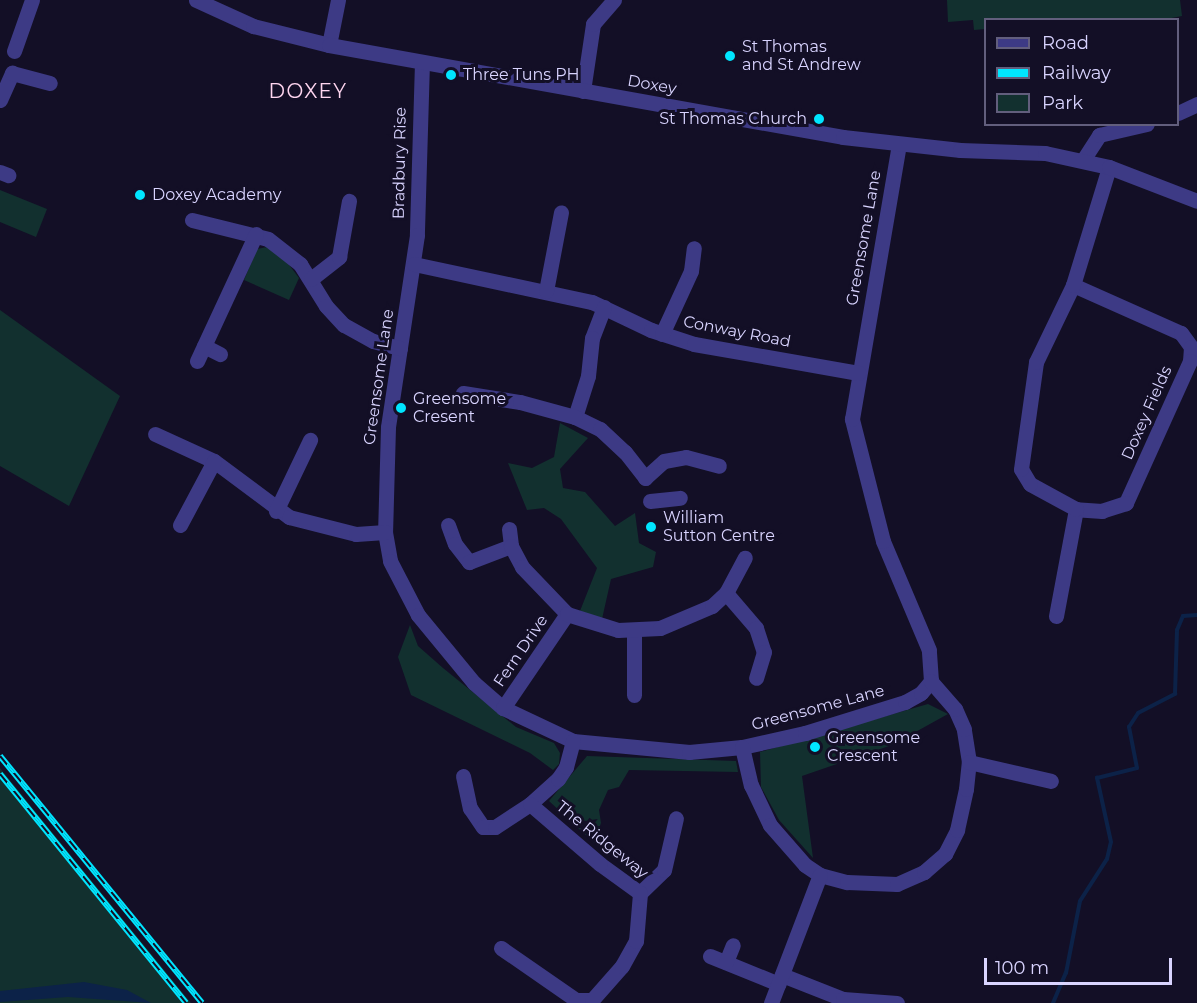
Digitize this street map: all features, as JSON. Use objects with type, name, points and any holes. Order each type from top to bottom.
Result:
[{"type":"street","points":[[14,51],[32,0]]},
{"type":"street","name":"Doxey","points":[[196,0],[253,26],[329,45],[422,62],[899,145],[1045,153],[1110,167]]},
{"type":"street","points":[[329,45],[338,0]]},
{"type":"street","points":[[583,91],[593,24],[614,0]]},
{"type":"street","name":"Bradbury Rise","points":[[414,264],[419,212],[422,62]]},
{"type":"street","points":[[0,100],[12,73],[50,83]]},
{"type":"street","points":[[1179,113],[1197,104]]},
{"type":"street","points":[[1083,160],[1099,135],[1138,126]]},
{"type":"street","name":"Greensome Lane","points":[[414,264],[388,426],[385,532],[397,579],[418,615],[442,648],[503,708],[573,741],[688,752],[742,747],[805,733],[905,702],[921,693],[931,681],[929,650],[883,541],[856,438],[853,405],[899,145]]},
{"type":"street","points":[[1110,167],[1197,201]]},
{"type":"street","name":"Doxey Fields","points":[[1073,285],[1181,333],[1191,347],[1190,361],[1126,503],[1102,511],[1076,509],[1030,484],[1021,469],[1036,362],[1073,285],[1110,167]]},
{"type":"street","points":[[311,279],[339,257],[349,201]]},
{"type":"street","points":[[546,291],[561,212]]},
{"type":"street","points":[[192,220],[256,234],[289,253],[311,279],[326,306],[344,325],[373,341],[400,348]]},
{"type":"street","points":[[197,361],[256,234]]},
{"type":"street","points":[[662,334],[691,271],[694,248]]},
{"type":"street","name":"Conway Road","points":[[414,264],[546,291],[604,307],[662,334],[694,344],[858,373]]},
{"type":"street","points":[[574,417],[604,307]]},
{"type":"street","points":[[204,346],[220,354]]},
{"type":"street","points":[[463,393],[520,402],[574,417],[600,429],[625,452],[645,478],[663,460],[686,457],[719,466]]},
{"type":"street","points":[[155,434],[214,460],[276,511],[356,534],[385,532]]},
{"type":"street","points":[[276,511],[310,440]]},
{"type":"street","points":[[180,525],[214,460]]},
{"type":"street","points":[[650,501],[680,498]]},
{"type":"street","points":[[1056,616],[1076,509]]},
{"type":"street","points":[[448,525],[455,544],[469,562],[511,546]]},
{"type":"street","name":"Fern Drive","points":[[509,529],[511,546],[531,580],[567,614],[600,627],[634,632],[678,622],[712,606],[726,593],[745,558]]},
{"type":"street","points":[[726,593],[756,628],[764,652],[756,678]]},
{"type":"street","name":"Fern Drive","points":[[503,708],[567,614]]},
{"type":"street","points":[[634,632],[634,695]]},
{"type":"street","points":[[742,747],[751,786],[770,825],[788,850],[820,875],[868,885],[897,884],[924,872],[945,854],[957,830],[969,762],[964,729],[955,709],[931,681]]},
{"type":"street","points":[[463,776],[470,808],[483,827],[495,827],[530,804],[566,767],[573,741]]},
{"type":"street","points":[[969,762],[1051,781]]},
{"type":"street","name":"The Ridgeway","points":[[501,948],[576,1000],[592,1000],[622,966],[636,941],[640,893],[600,864],[530,804]]},
{"type":"street","points":[[640,893],[664,870],[676,818]]},
{"type":"street","points":[[771,1003],[820,875]]},
{"type":"street","points":[[726,962],[732,945]]},
{"type":"street","points":[[710,956],[843,999],[897,1003]]},
{"type":"green space","points":[[947,0],[1180,0],[1182,16],[1172,18],[984,18],[984,29],[974,30],[973,20],[948,22]]},
{"type":"green space","points":[[0,190],[47,209],[36,237],[0,222]]},
{"type":"green space","points":[[267,247],[287,262],[299,278],[289,300],[244,280],[257,249]]},
{"type":"green space","points":[[0,310],[120,396],[69,506],[0,466]]},
{"type":"green space","points":[[560,423],[588,438],[560,469],[563,488],[585,492],[615,526],[635,513],[639,543],[656,552],[653,567],[611,579],[602,619],[580,611],[597,568],[561,519],[544,508],[527,510],[508,463],[532,468],[554,457]]},
{"type":"green space","points":[[410,625],[418,646],[443,668],[516,727],[554,743],[560,753],[559,764],[553,770],[530,753],[411,695],[398,657]]},
{"type":"green space","points":[[928,704],[948,714],[892,745],[802,776],[813,858],[779,820],[761,787],[760,752]]},
{"type":"green space","points":[[587,756],[736,761],[738,772],[629,770],[619,787],[608,790],[599,810],[601,823],[594,843],[549,801]]},
{"type":"green space","points":[[0,768],[60,842],[191,1003],[0,1003]]},
{"type":"water","points":[[84,982],[127,990],[151,1003],[68,997],[0,1002],[0,991]]},
{"type":"waterway","points":[[1053,1003],[1066,973],[1080,901],[1107,859],[1111,842],[1097,778],[1137,768],[1129,727],[1138,713],[1175,694],[1177,630],[1183,616],[1197,615]]},
{"type":"railway","points":[[0,756],[202,1003]]},
{"type":"railway","points":[[0,774],[186,1003]]},
{"type":"place","name":"St Thomas and St Andrew","points":[[730,56]]},
{"type":"place","name":"Three Tuns PH","points":[[451,75]]},
{"type":"place","name":"St Thomas Church","points":[[819,119]]},
{"type":"place","name":"Doxey Academy","points":[[140,195]]},
{"type":"place","name":"Greensome Cresent","points":[[401,408]]},
{"type":"place","name":"William Sutton Centre","points":[[651,527]]},
{"type":"place","name":"Greensome Crescent","points":[[815,747]]},
{"type":"district","name":"DOXEY","points":[[308,91]]}]
